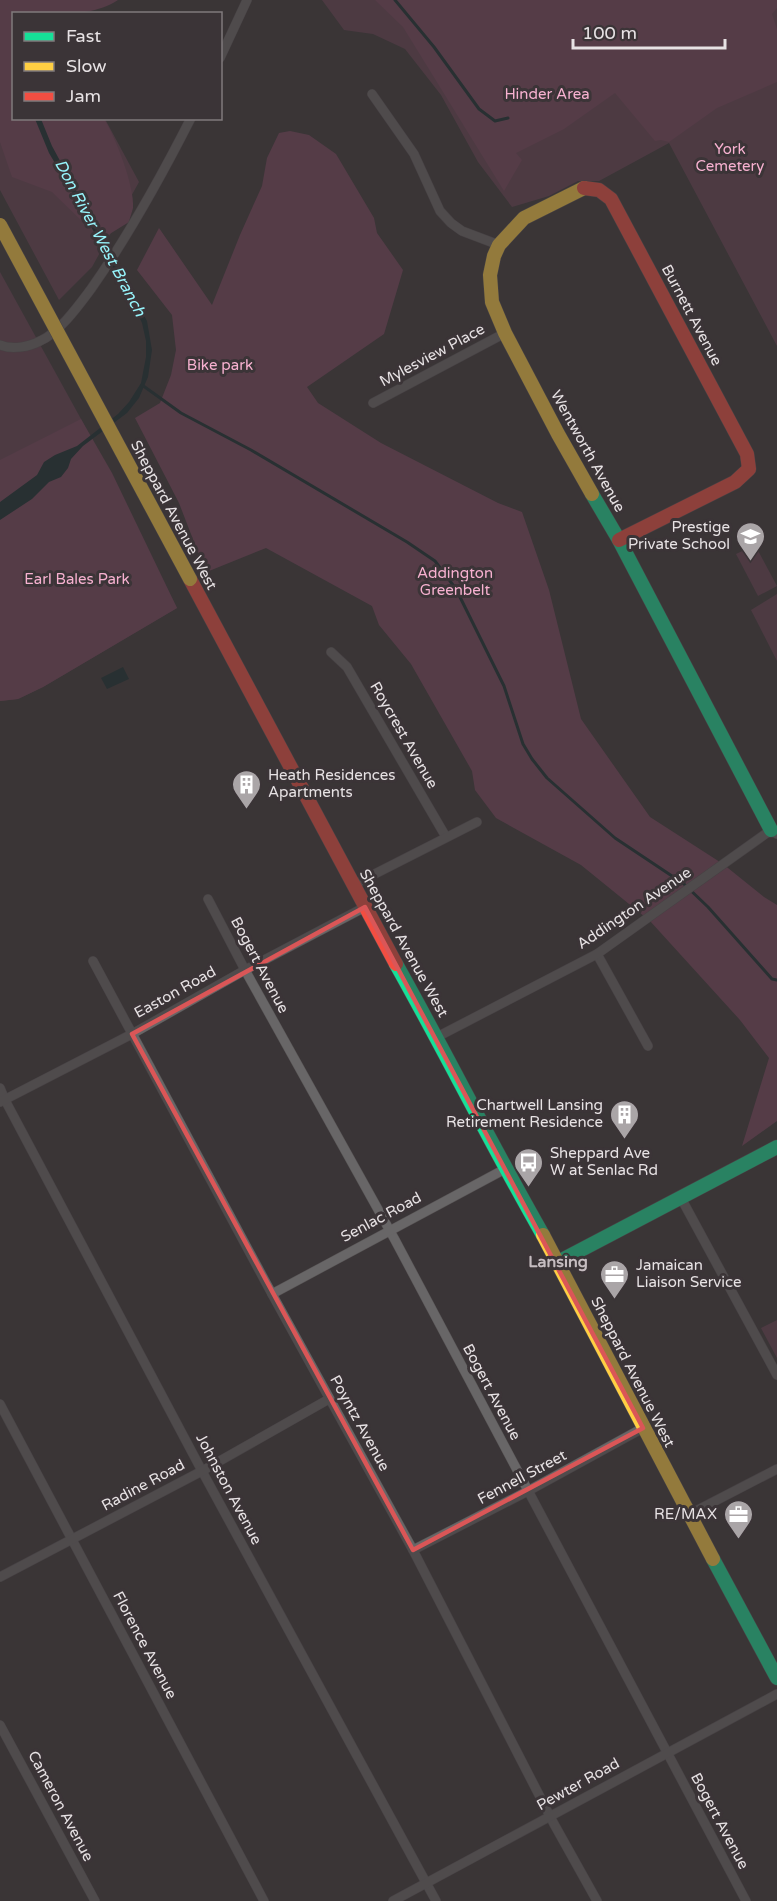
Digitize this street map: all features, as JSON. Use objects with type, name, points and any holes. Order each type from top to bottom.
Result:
[{"type":"main road","name":"Wentworth Avenue","points":[[593,187],[582,188],[524,218],[499,245],[490,275],[492,302],[505,333],[558,434],[619,540],[774,832]]},
{"type":"main road","name":"Burnett Avenue","points":[[593,187],[604,191],[611,199],[747,454],[749,469],[735,482],[619,540]]},
{"type":"main road","name":"Sheppard Avenue West","points":[[0,225],[353,885],[437,1037],[505,1169],[558,1262],[643,1428],[777,1678]]},
{"type":"main road","points":[[558,1262],[777,1147]]},
{"type":"street","points":[[222,54],[247,0]]},
{"type":"street","points":[[372,94],[414,154],[440,211],[462,231],[499,245]]},
{"type":"street","points":[[0,345],[22,347],[42,341],[72,315],[124,240],[167,166],[190,120]]},
{"type":"street","name":"Mylesview Place","points":[[374,403],[505,333]]},
{"type":"street","name":"Roycrest Avenue","points":[[332,652],[347,667],[446,837]]},
{"type":"street","points":[[353,885],[477,822]]},
{"type":"street","name":"Addington Avenue","points":[[437,1037],[597,954],[730,860],[774,832]]},
{"type":"street","name":"Bogert Avenue","points":[[208,899],[390,1230],[746,1901]]},
{"type":"street","name":"Easton Road","points":[[2,1101],[132,1034],[245,970],[365,907]]},
{"type":"street","points":[[597,954],[648,1046]]},
{"type":"street","name":"Poyntz Avenue","points":[[93,961],[413,1550],[550,1816],[597,1901]]},
{"type":"street","name":"Johnston Avenue","points":[[0,1088],[2,1101],[436,1901]]},
{"type":"street","name":"Senlac Road","points":[[272,1294],[505,1169]]},
{"type":"street","points":[[681,1198],[777,1375]]},
{"type":"street","name":"Radine Road","points":[[0,1577],[202,1471],[329,1399]]},
{"type":"street","name":"Florence Avenue","points":[[0,1404],[264,1901]]},
{"type":"street","name":"Fennell Street","points":[[413,1550],[643,1428]]},
{"type":"street","points":[[690,1514],[777,1469]]},
{"type":"street","name":"Pewter Road","points":[[393,1901],[777,1694]]},
{"type":"street","name":"Cameron Avenue","points":[[0,1725],[95,1901]]},
{"type":"highlighted area","points":[[365,907],[643,1428],[413,1550],[132,1034]]},
{"type":"green space","points":[[0,0],[85,0],[79,12],[12,12],[12,120],[106,120],[139,182],[92,267],[59,300],[0,190]]},
{"type":"green space","points":[[0,0],[118,0],[107,6],[85,12],[12,12],[12,120],[104,120],[128,175],[133,199],[129,222],[108,235],[86,225],[52,192],[12,177],[0,142]]},
{"type":"green space","name":"Hinder Area","points":[[322,0],[777,0],[777,346],[669,143],[599,181],[578,181],[549,196],[512,207],[478,162],[441,95],[405,49],[373,34],[344,30]]},
{"type":"green space","name":"Hinder Area","points":[[375,0],[777,0],[777,8],[772,14],[777,29],[777,82],[717,108],[669,142],[655,141],[615,93],[564,129],[516,153],[522,160],[504,191],[403,27]]},
{"type":"green space","name":"Addington Greenbelt","points":[[290,131],[309,135],[336,154],[374,218],[377,233],[403,270],[384,334],[307,387],[318,403],[381,443],[498,503],[522,512],[549,590],[581,719],[650,817],[723,864],[777,905],[777,1121],[742,1146],[769,1058],[740,1020],[650,921],[581,865],[496,818],[475,790],[472,771],[411,664],[379,625],[372,606],[266,548],[209,571],[201,560],[179,503],[135,418],[160,403],[171,375],[176,350],[172,315],[137,270],[159,228],[212,305],[262,186],[267,158],[279,133]]},
{"type":"green space","name":"Earl Bales Park","points":[[0,272],[81,419],[177,608],[43,687],[18,699],[0,701]]},
{"type":"green space","name":"Earl Bales Park","points":[[81,419],[112,473],[177,608],[43,687],[18,699],[0,701],[0,460]]},
{"type":"green space","points":[[755,545],[777,586],[758,596],[736,554]]},
{"type":"green space","points":[[777,594],[777,661],[751,610]]},
{"type":"green space","points":[[777,1320],[777,1358],[761,1328]]},
{"type":"water","name":"Don River West Branch","points":[[35,120],[41,120],[52,146],[147,321],[152,350],[148,377],[139,398],[127,413],[83,446],[71,459],[61,477],[49,482],[32,499],[0,520],[0,502],[37,475],[44,462],[77,446],[118,414],[129,402],[141,383],[146,357],[146,341],[136,310],[49,153]]},
{"type":"water","points":[[123,667],[129,679],[107,689],[101,678]]},
{"type":"waterway","points":[[395,0],[434,47],[479,109],[495,121],[508,118]]},
{"type":"waterway","points":[[142,385],[181,413],[251,450],[407,542],[435,561],[456,589],[504,686],[523,744],[547,778],[615,838],[684,884],[708,907],[772,979],[777,980]]},
{"type":"traffic: fast","points":[[592,494],[619,540],[771,830]]},
{"type":"traffic: fast","points":[[396,964],[543,1235]]},
{"type":"traffic: fast","points":[[558,1262],[777,1147]]},
{"type":"traffic: fast","points":[[713,1559],[777,1678]]},
{"type":"traffic: slow","points":[[584,188],[524,218],[499,245],[490,275],[492,302],[505,333],[592,494]]},
{"type":"traffic: slow","points":[[0,225],[190,579]]},
{"type":"traffic: slow","points":[[543,1235],[713,1559]]},
{"type":"traffic: jam","points":[[584,188],[599,190],[611,199],[747,454],[749,469],[735,482],[619,540]]},
{"type":"traffic: jam","points":[[190,579],[396,964]]},
{"type":"place","name":"Prestige Private School","points":[[751,562]]},
{"type":"place","name":"Heath Residences Apartments","points":[[247,810]]},
{"type":"place","name":"Chartwell Lansing Retirement Residence","points":[[624,1140]]},
{"type":"place","name":"Sheppard Ave W at Senlac Rd","points":[[529,1188]]},
{"type":"place","name":"Jamaican Liaison Service","points":[[615,1300]]},
{"type":"place","name":"RE/MAX","points":[[738,1540]]},
{"type":"district","name":"Lansing","points":[[558,1262]]},
{"type":"park label","name":"York Cemetery","points":[[730,158]]},
{"type":"park label","name":"Bike park","points":[[220,365]]}]
